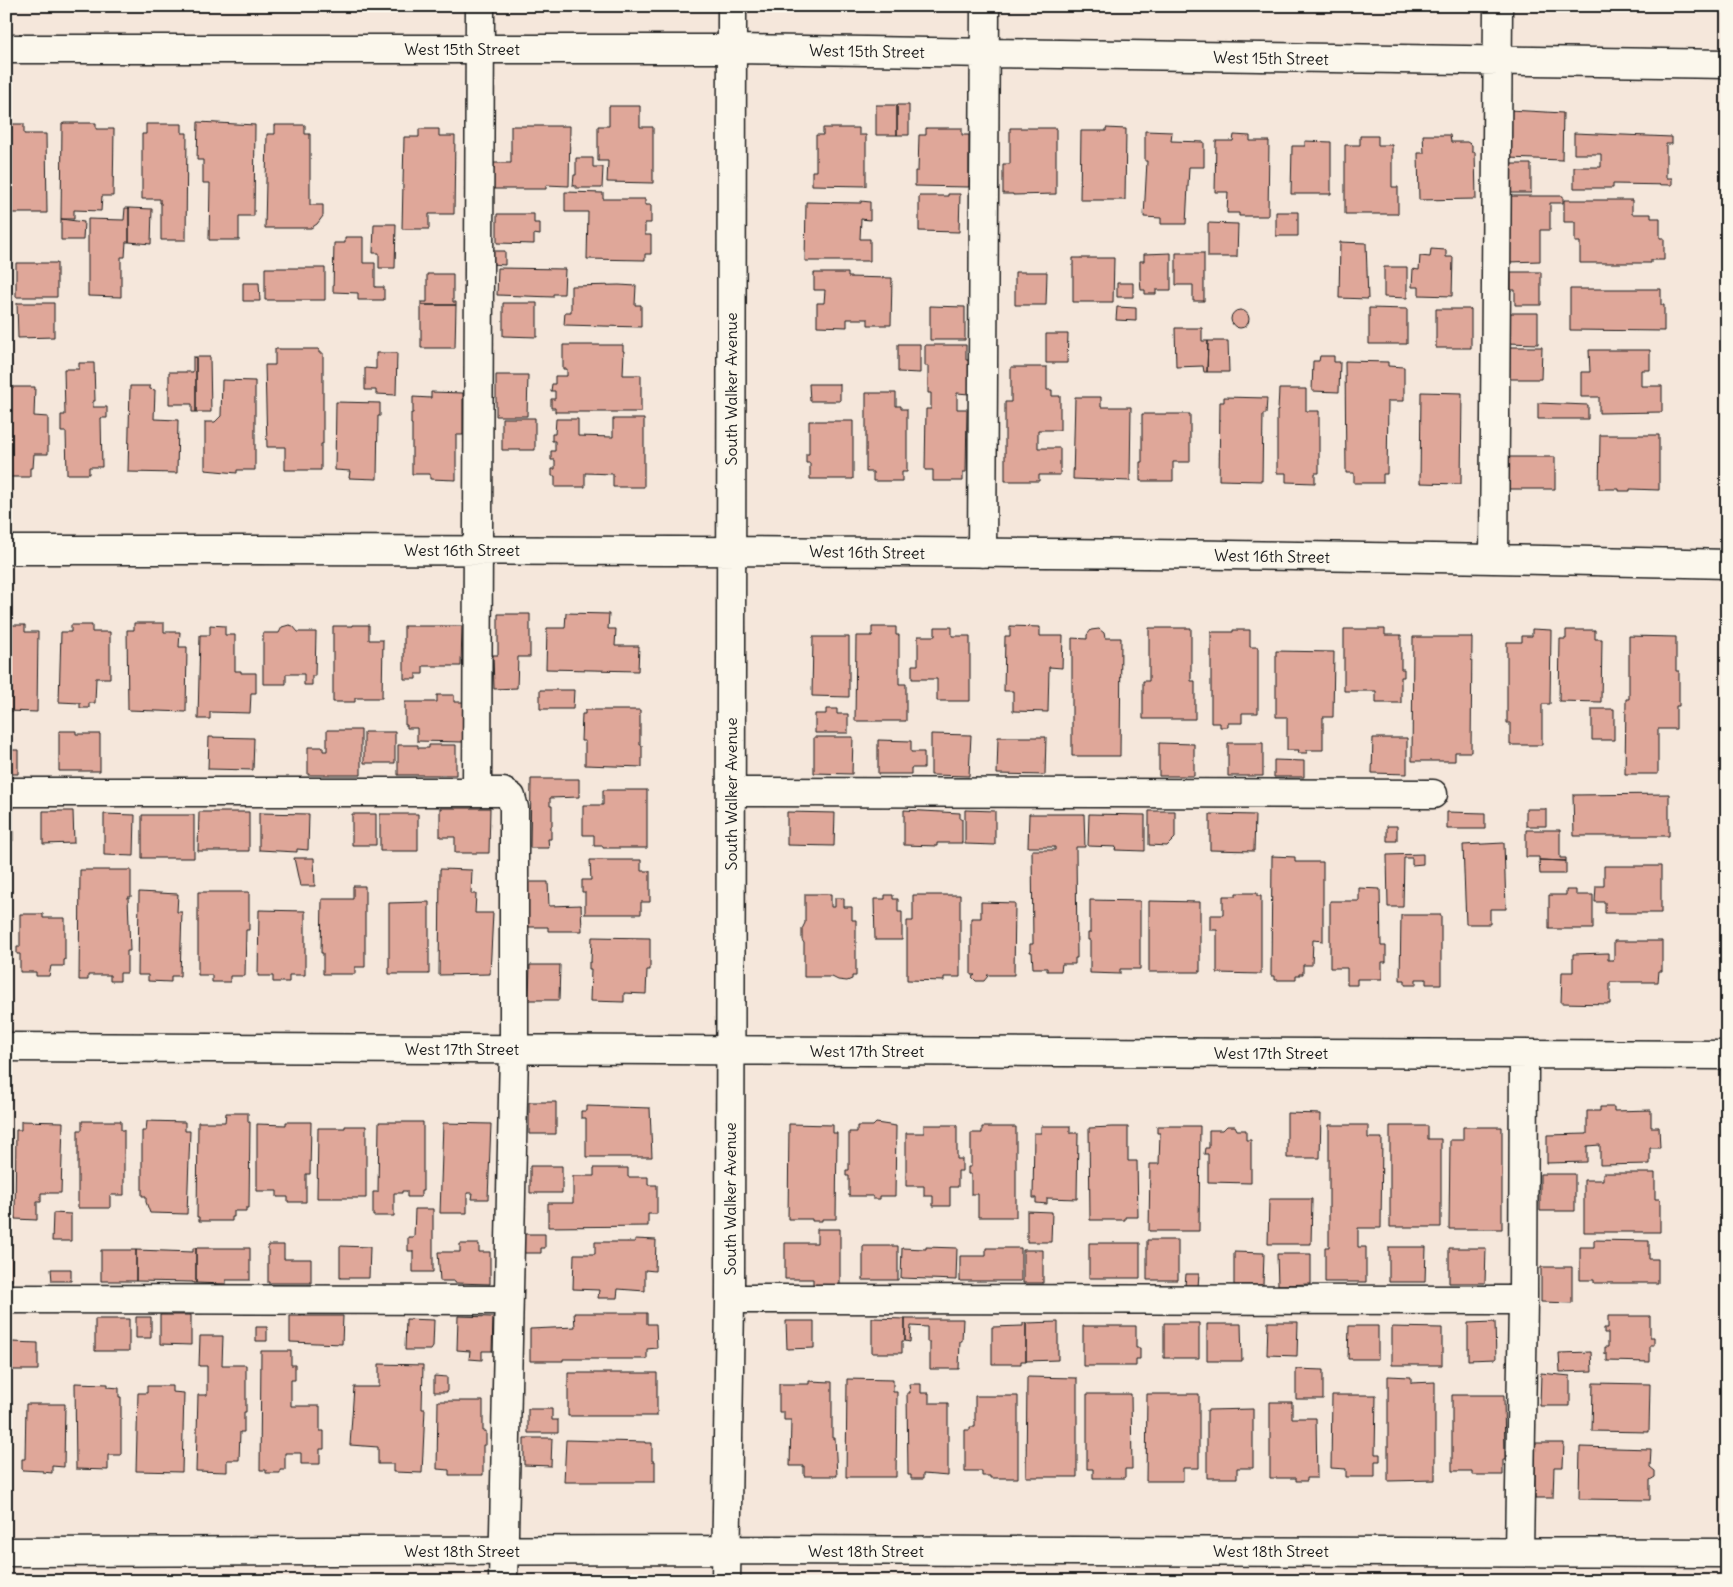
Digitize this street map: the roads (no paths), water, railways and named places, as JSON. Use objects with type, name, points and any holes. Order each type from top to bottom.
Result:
[{"type":"street","points":[[477,792],[480,6]]},
{"type":"street","name":"South Walker Avenue","points":[[726,1581],[731,1050],[732,6]]},
{"type":"street","points":[[982,553],[985,6]]},
{"type":"street","points":[[1494,558],[1498,6]]},
{"type":"street","name":"West 15th Street","points":[[6,49],[732,49],[1727,64]]},
{"type":"street","name":"West 16th Street","points":[[6,550],[731,550],[1494,558],[1727,564]]},
{"type":"street","points":[[6,792],[503,792],[511,797],[514,808],[514,1049],[503,1581]]},
{"type":"street","points":[[731,792],[1433,794]]},
{"type":"street","name":"West 17th Street","points":[[6,1047],[1727,1055]]},
{"type":"street","points":[[1518,1552],[1523,1300],[1524,1054]]},
{"type":"street","points":[[6,1299],[508,1300]]},
{"type":"street","points":[[730,1299],[1523,1300]]},
{"type":"street","name":"West 18th Street","points":[[6,1552],[726,1550],[1727,1552]]}]
